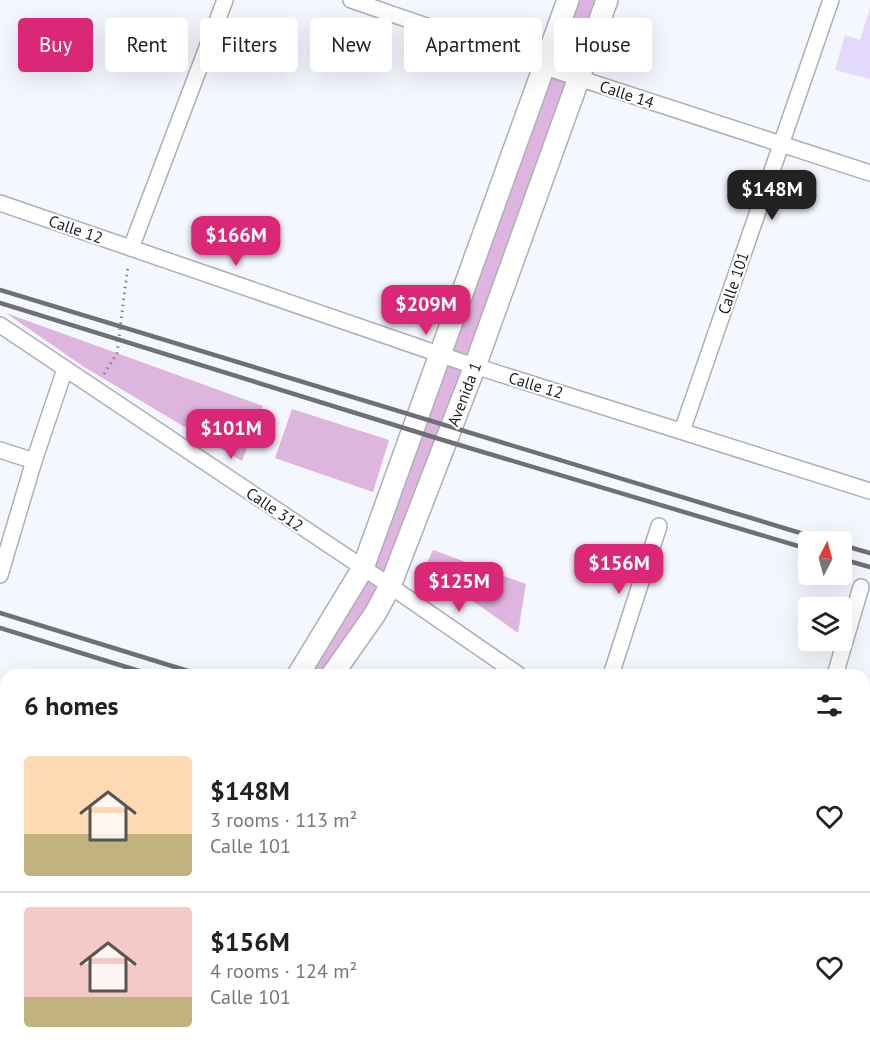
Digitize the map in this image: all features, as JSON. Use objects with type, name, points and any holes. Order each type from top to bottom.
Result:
[{"type":"main road","points":[[302,669],[363,568],[568,0]]},
{"type":"main road","name":"Avenida 1","points":[[336,669],[375,614],[390,586],[468,364],[580,78],[607,0]]},
{"type":"street","points":[[131,248],[225,0]]},
{"type":"street","name":"Calle 14","points":[[351,0],[870,173]]},
{"type":"street","name":"Calle 101","points":[[682,431],[831,0]]},
{"type":"street","name":"Calle 12","points":[[0,203],[468,364],[870,491]]},
{"type":"street","name":"Calle 312","points":[[0,325],[510,669]]},
{"type":"street","points":[[0,575],[34,461],[65,369]]},
{"type":"street","points":[[0,450],[34,461]]},
{"type":"street","points":[[613,669],[659,526]]},
{"type":"street","points":[[837,669],[861,587]]},
{"type":"path","points":[[95,389],[117,353],[131,248]]},
{"type":"shaded area","points":[[568,0],[607,0],[600,18],[561,18]]},
{"type":"shaded area","points":[[554,38],[554,72],[580,72],[390,586],[336,669],[302,669],[347,597]]},
{"type":"shaded area","points":[[6,313],[263,406],[242,461],[84,367]]},
{"type":"shaded area","points":[[292,409],[389,440],[373,492],[275,458]]},
{"type":"shaded area","points":[[433,550],[526,584],[518,633],[425,567]]},
{"type":"building","points":[[870,8],[870,79],[835,70],[845,35],[860,40]]},
{"type":"railway","points":[[0,290],[798,532]]},
{"type":"railway","points":[[0,303],[446,441],[798,546]]},
{"type":"railway","points":[[852,548],[870,553]]},
{"type":"railway","points":[[852,562],[870,567]]},
{"type":"railway","points":[[0,613],[182,669]]},
{"type":"railway","points":[[0,628],[133,669]]}]
